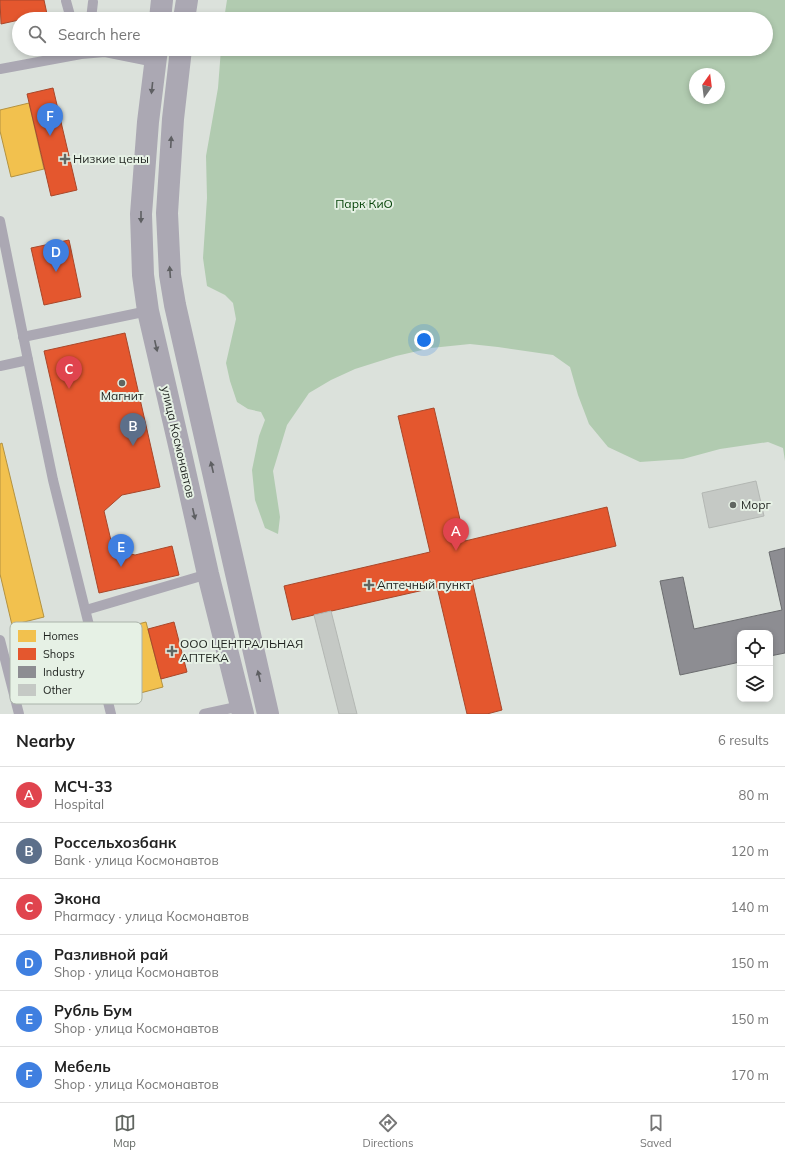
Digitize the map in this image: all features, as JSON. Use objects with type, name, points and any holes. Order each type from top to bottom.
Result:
[{"type":"street","points":[[161,12],[162,0]]},
{"type":"street","points":[[185,12],[187,0]]},
{"type":"street","name":"улица Космонавтов","points":[[156,56],[148,122],[141,214],[144,275],[148,311],[208,574],[242,710]]},
{"type":"street","points":[[168,56],[180,57],[172,119],[168,213],[170,275],[174,305],[268,714]]},
{"type":"street","points":[[148,311],[174,305]]},
{"type":"street","points":[[208,574],[234,568]]},
{"type":"lane","points":[[66,1],[69,12]]},
{"type":"lane","points":[[92,12],[93,2]]},
{"type":"lane","points":[[0,69],[61,56]]},
{"type":"lane","points":[[0,221],[53,480],[89,622]]},
{"type":"lane","points":[[23,337],[148,311]]},
{"type":"lane","points":[[0,366],[28,360]]},
{"type":"lane","points":[[86,610],[208,574]]},
{"type":"lane","points":[[0,640],[10,679]]},
{"type":"lane","points":[[16,704],[19,714]]},
{"type":"lane","points":[[109,704],[111,714]]},
{"type":"lane","points":[[204,714],[242,710]]},
{"type":"green space","name":"Парк КиО","points":[[227,0],[785,0],[785,461],[783,448],[768,442],[720,449],[683,459],[640,462],[608,447],[589,424],[578,395],[570,367],[553,355],[470,344],[431,348],[396,356],[355,369],[331,380],[309,393],[287,425],[273,471],[280,517],[278,534],[265,528],[255,500],[252,470],[259,436],[265,420],[261,412],[248,409],[237,402],[226,363],[236,319],[233,303],[225,295],[207,286],[203,258],[207,198],[206,156],[218,88],[220,56],[773,56],[773,12],[225,12]]},
{"type":"building: Homes","points":[[29,103],[44,169],[11,177],[0,131],[0,110]]},
{"type":"building: Homes","points":[[2,443],[44,617],[24,622],[11,622],[0,574],[0,444]]},
{"type":"building: Homes","points":[[146,622],[163,687],[142,693],[142,623]]},
{"type":"building: Shops","points":[[0,0],[44,0],[47,12],[12,12],[12,22],[1,24]]},
{"type":"building: Shops","points":[[53,88],[77,190],[51,196],[27,94]]},
{"type":"building: Shops","points":[[69,240],[81,297],[44,305],[31,248]]},
{"type":"building: Shops","points":[[125,333],[160,487],[122,495],[104,511],[113,549],[135,555],[172,546],[179,575],[99,593],[44,351]]},
{"type":"building: Shops","points":[[434,408],[465,541],[607,507],[616,546],[472,580],[502,710],[487,714],[467,714],[437,587],[292,620],[284,586],[430,552],[398,416]]},
{"type":"building: Shops","points":[[174,622],[187,672],[161,679],[148,629]]},
{"type":"building: Industry","points":[[785,548],[785,653],[773,655],[773,630],[737,630],[737,663],[680,675],[660,581],[683,577],[694,629],[782,610],[769,552]]},
{"type":"building: Other","name":"Морг","points":[[756,481],[764,516],[709,528],[702,493]]},
{"type":"building: Other","points":[[331,611],[357,714],[339,714],[314,615]]},
{"type":"place","name":"Мебель","points":[[50,136]]},
{"type":"place","name":"Низкие цены","points":[[65,159]]},
{"type":"place","name":"Разливной рай","points":[[56,272]]},
{"type":"place","name":"Магнит","points":[[122,383]]},
{"type":"place","name":"Экона","points":[[69,389]]},
{"type":"place","name":"Россельхозбанк","points":[[133,446]]},
{"type":"place","name":"Морг","points":[[733,505]]},
{"type":"place","name":"МСЧ-33","points":[[456,551]]},
{"type":"place","name":"Рубль Бум","points":[[121,567]]},
{"type":"place","name":"Аптечный пункт","points":[[369,585]]},
{"type":"place","name":"ООО ЦЕНТРАЛЬНАЯ АПТЕКА","points":[[172,651]]}]
